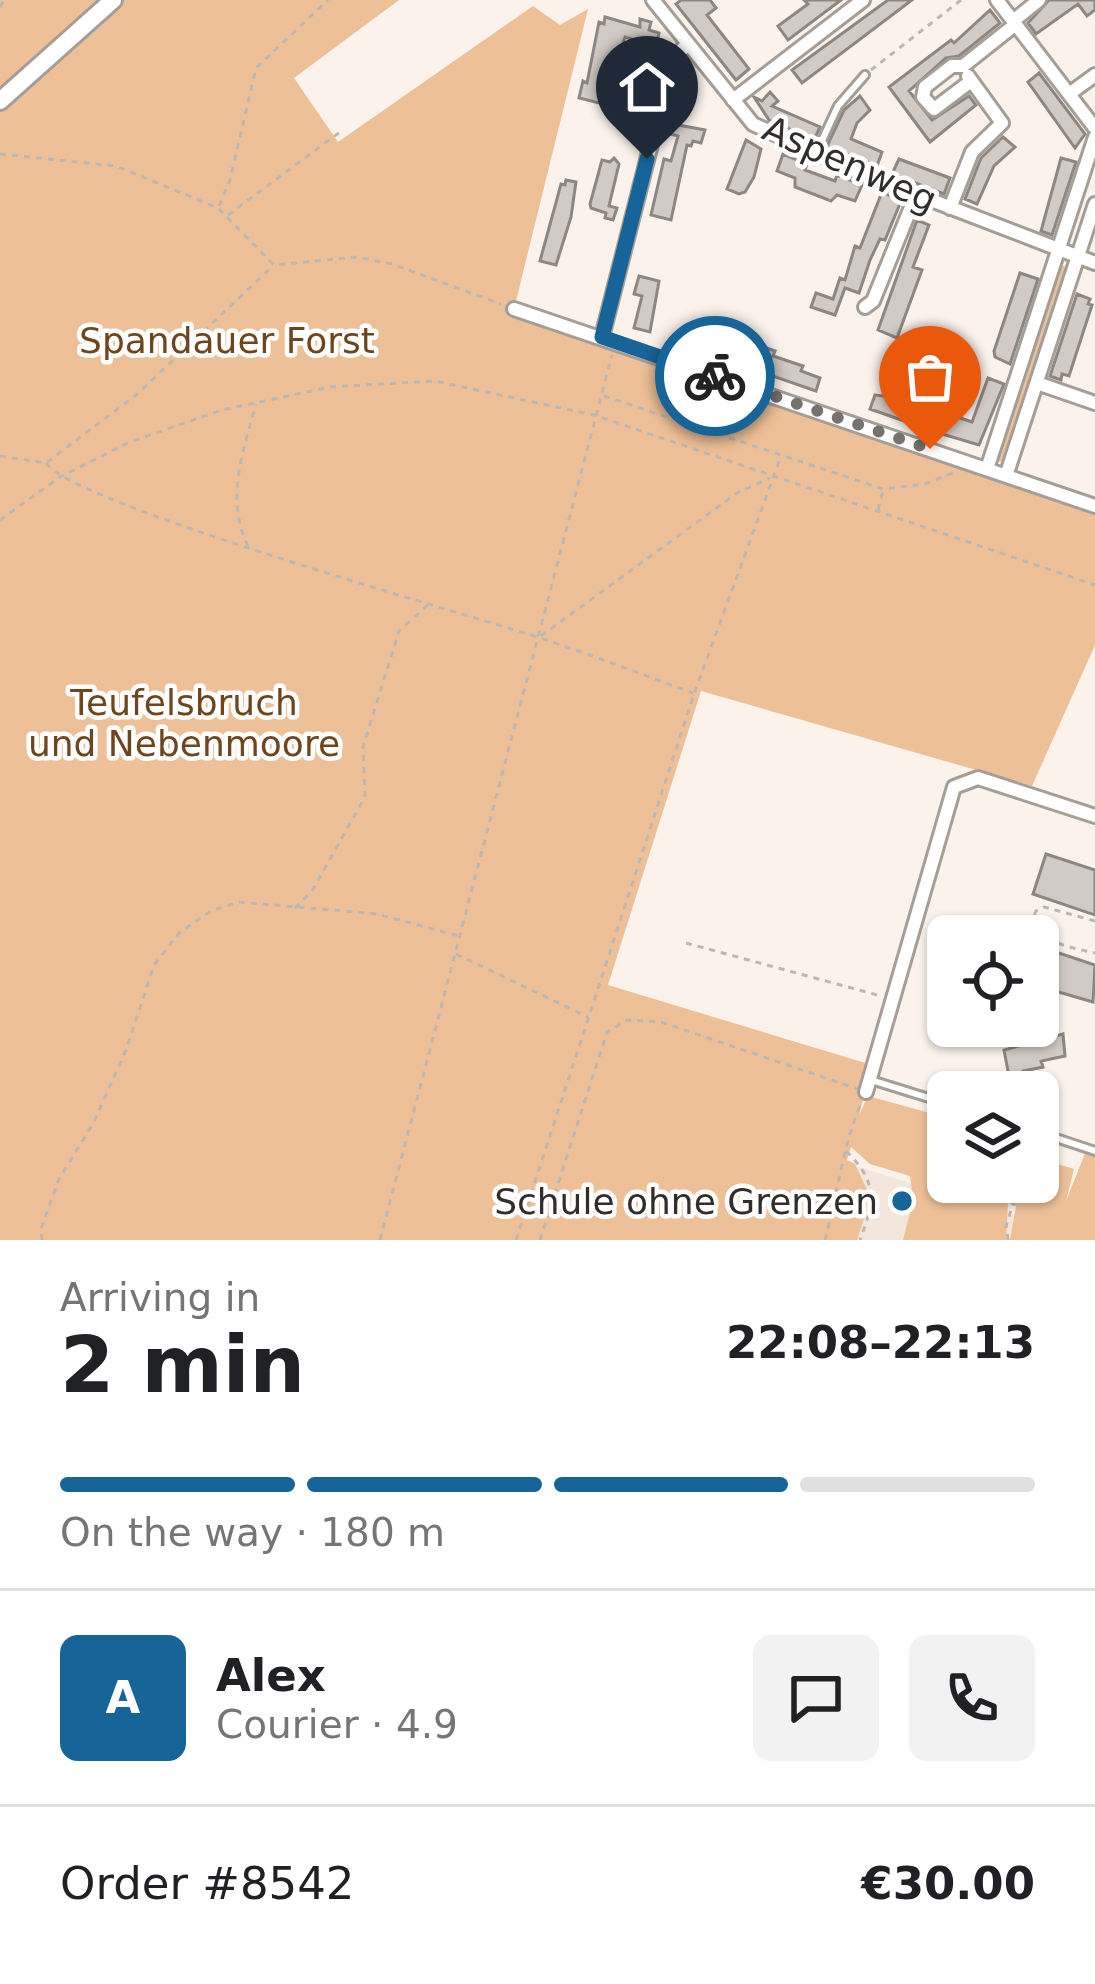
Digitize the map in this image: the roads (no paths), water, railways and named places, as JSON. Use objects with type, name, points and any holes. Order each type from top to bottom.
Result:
[{"type":"main road","points":[[0,101],[113,0]]},
{"type":"street","name":"Aspenweg","points":[[653,0],[753,124],[916,195],[1095,263]]},
{"type":"street","points":[[733,100],[863,0]]},
{"type":"street","points":[[980,467],[1059,251],[1095,133],[997,0]]},
{"type":"street","points":[[971,81],[934,109],[923,97],[925,87],[952,66],[963,66],[1039,0]]},
{"type":"street","points":[[609,339],[673,58],[688,44]]},
{"type":"street","points":[[950,208],[972,152],[1002,123],[963,66]]},
{"type":"street","points":[[1069,94],[1095,75]]},
{"type":"street","points":[[866,307],[873,301],[916,195]]},
{"type":"street","points":[[1006,476],[1095,204]]},
{"type":"street","points":[[514,309],[1095,506]]},
{"type":"street","points":[[1037,383],[1095,403]]},
{"type":"street","points":[[867,1085],[954,787],[978,778],[1095,817]]},
{"type":"lane","points":[[816,154],[838,106],[865,75]]},
{"type":"lane","points":[[867,1085],[927,1099]]},
{"type":"lane","points":[[1059,1139],[1095,1150]]},
{"type":"place","name":"Schule ohne Grenzen","points":[[902,1201]]},
{"type":"park label","name":"Spandauer Forst","points":[[227,340]]},
{"type":"park label","name":"Teufelsbruch und Nebenmoore","points":[[184,722]]}]
